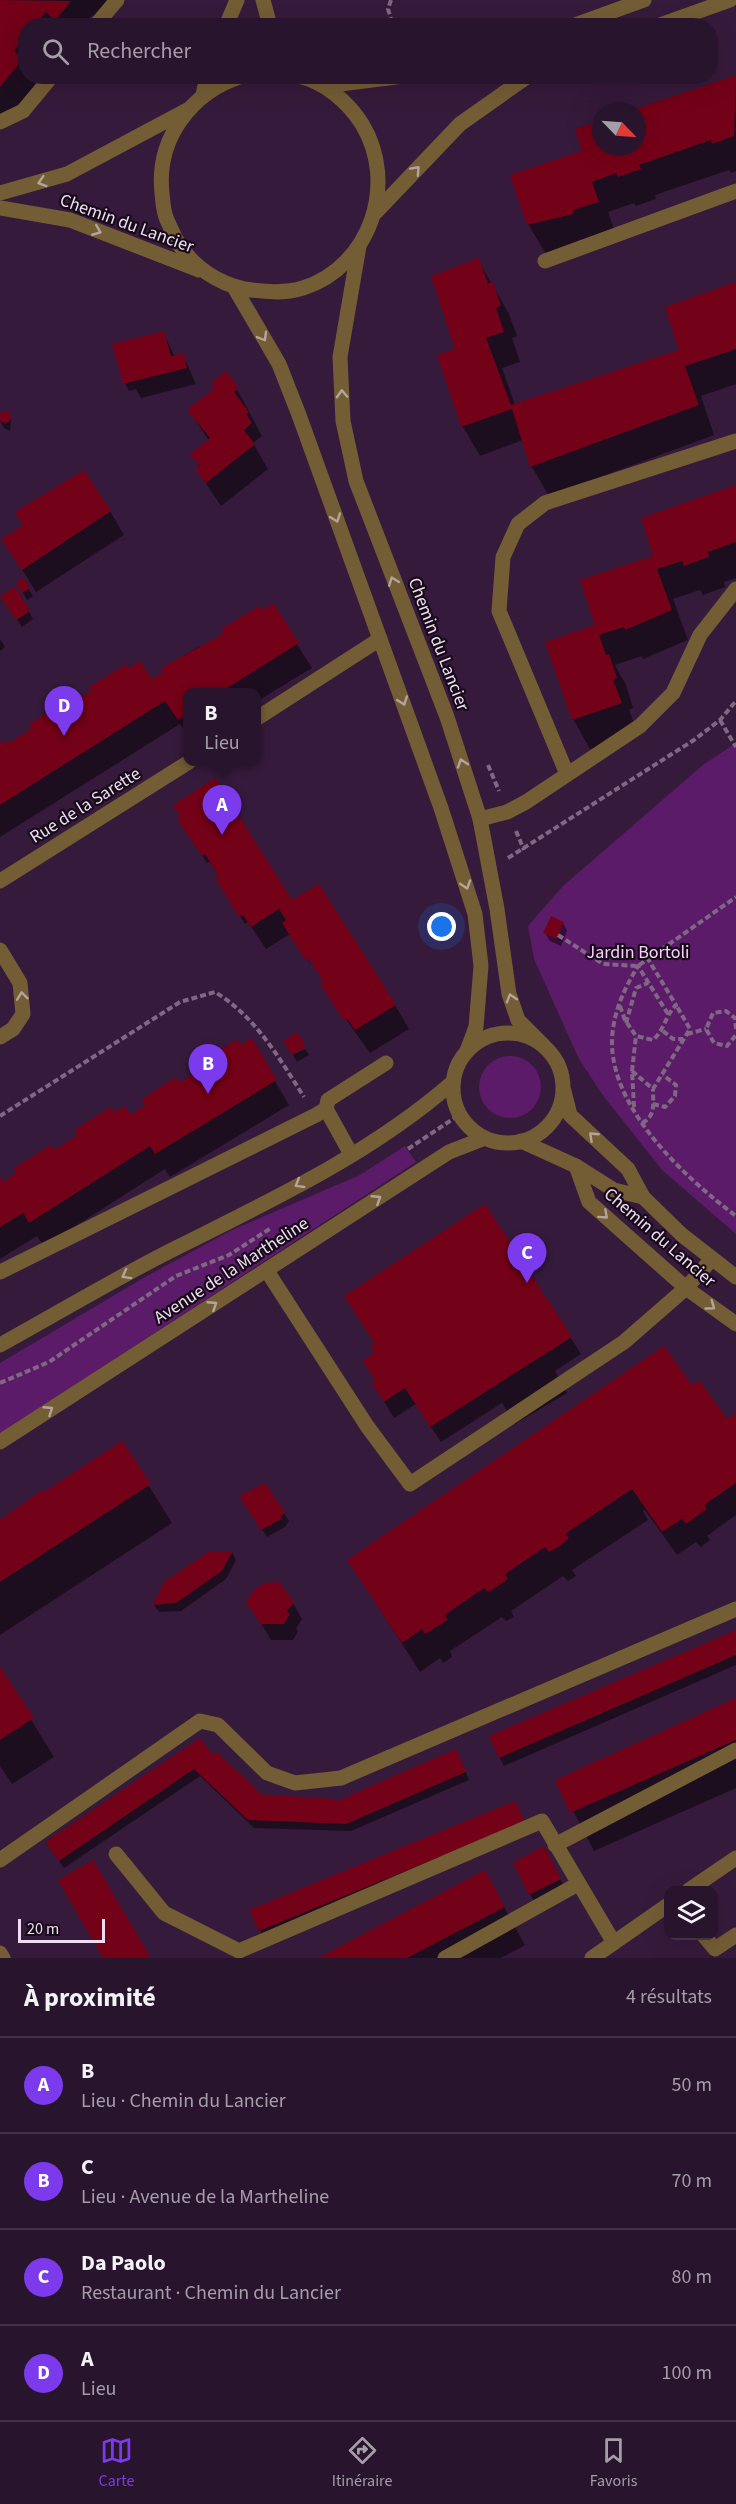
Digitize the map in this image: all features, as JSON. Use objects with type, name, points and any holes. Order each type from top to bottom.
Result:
[{"type":"street","points":[[102,18],[117,0]]},
{"type":"street","points":[[229,18],[237,0]]},
{"type":"street","points":[[263,0],[268,18]]},
{"type":"street","points":[[594,18],[644,0]]},
{"type":"street","points":[[679,18],[730,0]]},
{"type":"street","points":[[0,122],[23,111],[45,84]]},
{"type":"street","points":[[203,95],[205,84]]},
{"type":"street","points":[[221,84],[203,95],[187,110],[168,141],[160,177],[164,213],[179,246],[204,272],[234,287],[269,293],[303,288],[335,272],[359,246],[376,212],[460,124],[517,84]]},
{"type":"street","points":[[319,84],[352,109],[372,140],[380,176],[376,212]]},
{"type":"street","points":[[324,86],[340,84]]},
{"type":"street","name":"Chemin du Lancier","points":[[0,194],[67,174],[187,110]]},
{"type":"street","points":[[545,261],[736,191]]},
{"type":"street","name":"Chemin du Lancier","points":[[0,208],[70,220],[204,272]]},
{"type":"street","name":"Chemin du Lancier","points":[[359,246],[340,357],[343,420],[356,481],[447,717],[480,819],[497,909],[509,994],[518,1020],[543,1045]]},
{"type":"street","points":[[234,287],[279,364],[441,808],[475,914],[481,966],[476,1027],[467,1051],[458,1065],[453,1082],[454,1099],[459,1114],[470,1129],[497,1142],[521,1141],[536,1135],[557,1112],[562,1081],[557,1064],[543,1045],[525,1035],[504,1033],[484,1038],[467,1051]]},
{"type":"street","points":[[567,774],[500,611],[503,556],[518,524],[545,502],[736,441]]},
{"type":"street","points":[[480,819],[507,812],[640,726],[673,693],[700,635],[736,589]]},
{"type":"street","points":[[261,715],[380,639]]},
{"type":"street","name":"Rue de la Sarette","points":[[0,881],[183,766]]},
{"type":"street","points":[[0,950],[20,983],[23,1014],[13,1029],[0,1037]]},
{"type":"street","points":[[0,1272],[321,1112],[328,1100],[386,1063]]},
{"type":"street","name":"Chemin du Lancier","points":[[562,1081],[570,1115],[628,1169],[643,1197],[711,1260],[736,1276]]},
{"type":"street","name":"Avenue de la Martheline","points":[[0,1345],[173,1249],[274,1199],[421,1110],[453,1082]]},
{"type":"street","points":[[321,1112],[351,1154]]},
{"type":"street","name":"Avenue de la Martheline","points":[[0,1442],[449,1152],[485,1138]]},
{"type":"street","name":"Chemin du Lancier","points":[[521,1141],[576,1166],[614,1190],[643,1197]]},
{"type":"street","name":"Chemin du Lancier","points":[[576,1166],[589,1202],[686,1288],[736,1324]]},
{"type":"street","points":[[267,1270],[367,1426],[410,1484],[624,1342],[686,1288],[711,1260]]},
{"type":"street","points":[[0,1860],[200,1721],[218,1725],[267,1773],[295,1782],[341,1778],[736,1609]]},
{"type":"street","points":[[555,1845],[736,1750]]},
{"type":"street","points":[[116,1854],[164,1913],[239,1951],[542,1821],[614,1942]]},
{"type":"street","points":[[695,1886],[736,1857]]},
{"type":"street","points":[[445,1958],[578,1884]]},
{"type":"street","points":[[592,1958],[664,1908]]},
{"type":"street","points":[[708,1940],[718,1954],[736,1935]]},
{"type":"street","points":[[0,1953],[3,1958]]},
{"type":"path","points":[[391,0],[388,9],[391,18]]},
{"type":"path","points":[[506,859],[524,850],[694,740],[720,720],[736,701]]},
{"type":"path","points":[[720,720],[736,747]]},
{"type":"path","points":[[486,760],[524,850]]},
{"type":"path","points":[[736,897],[638,966],[623,992],[612,1031],[616,1074],[642,1123],[684,1173],[736,1216]]},
{"type":"path","points":[[558,935],[603,964],[638,966]]},
{"type":"path","points":[[642,1123],[650,1119],[653,1089],[690,1029],[648,959]]},
{"type":"path","points":[[638,966],[668,1014]]},
{"type":"path","points":[[626,1023],[636,988],[648,983]]},
{"type":"path","points":[[0,1116],[180,1002],[215,993],[228,1000],[265,1036],[321,1112]]},
{"type":"path","points":[[620,1004],[626,1023],[636,1036],[654,1040],[663,1031],[668,1014],[676,1005]]},
{"type":"path","points":[[706,1029],[713,1013],[726,1011],[735,1018],[736,1029]]},
{"type":"path","points":[[687,1034],[706,1029]]},
{"type":"path","points":[[706,1029],[714,1043],[727,1046],[736,1035]]},
{"type":"path","points":[[663,1031],[673,1039],[684,1039]]},
{"type":"path","points":[[634,1108],[632,1071],[636,1036]]},
{"type":"path","points":[[632,1071],[653,1089]]},
{"type":"path","points":[[653,1104],[665,1107],[675,1096],[676,1084],[663,1075]]},
{"type":"path","points":[[0,1383],[49,1362],[176,1276],[229,1255],[278,1223]]},
{"type":"green space","name":"Jardin Bortoli","points":[[736,743],[736,1234],[662,1170],[602,1094],[579,1059],[534,959],[528,926],[563,886],[703,765]]},
{"type":"green space","points":[[504,1056],[516,1056],[532,1065],[539,1075],[541,1087],[539,1099],[532,1109],[516,1118],[504,1118],[493,1113],[484,1104],[479,1093],[479,1081],[484,1070],[493,1061]]},
{"type":"green space","points":[[405,1146],[416,1162],[0,1434],[0,1363],[145,1277],[232,1230],[360,1175]]},
{"type":"building","points":[[0,0],[71,1],[57,18],[52,18],[46,12],[41,18],[18,18],[18,45],[14,51],[18,55],[18,65],[0,87]]},
{"type":"building","points":[[736,75],[734,136],[712,144],[711,140],[639,165],[641,169],[618,177],[616,173],[592,182],[599,202],[573,210],[574,214],[527,225],[510,175],[582,151],[575,129],[592,123],[592,156],[646,156],[646,105],[709,84],[718,84],[718,81]]},
{"type":"building","points":[[479,258],[488,283],[493,282],[501,306],[496,308],[504,332],[486,338],[511,405],[679,350],[665,307],[736,282],[736,349],[685,366],[699,405],[530,467],[512,409],[461,427],[437,355],[455,349],[431,276]]},
{"type":"building","points":[[164,331],[171,356],[184,353],[187,368],[123,384],[112,344]]},
{"type":"building","points":[[226,371],[239,388],[234,392],[249,412],[246,414],[252,423],[244,430],[255,444],[206,483],[195,470],[200,467],[190,454],[210,438],[187,410],[215,388],[211,383]]},
{"type":"building","points":[[5,411],[11,417],[5,423],[-1,417]]},
{"type":"building","points":[[84,470],[111,511],[22,570],[1,539],[23,525],[15,512]]},
{"type":"building","points":[[736,485],[736,542],[708,552],[709,557],[684,566],[682,561],[657,569],[672,610],[625,630],[624,627],[599,635],[606,655],[609,654],[617,678],[613,680],[622,703],[572,720],[545,642],[595,625],[580,580],[653,556],[641,518]]},
{"type":"building","points":[[23,577],[30,588],[22,593],[16,583]]},
{"type":"building","points":[[15,587],[30,611],[16,620],[0,596]]},
{"type":"building","points":[[273,603],[299,643],[227,688],[183,688],[183,717],[178,720],[165,701],[0,805],[0,743],[5,740],[7,744],[31,729],[28,725],[65,701],[68,705],[91,691],[89,687],[127,664],[129,668],[140,661],[152,679],[163,672],[161,668],[223,634],[221,629],[260,606],[262,610]]},
{"type":"building","points":[[215,778],[292,900],[319,884],[396,1005],[355,1030],[347,1019],[344,1021],[320,983],[323,981],[309,958],[306,961],[282,923],[286,920],[279,909],[251,927],[243,915],[239,917],[215,878],[219,877],[205,854],[202,856],[177,819],[180,816],[173,805]]},
{"type":"building","points":[[551,916],[564,922],[556,939],[543,933]]},
{"type":"building","points":[[297,1032],[306,1047],[292,1055],[283,1041]]},
{"type":"building","points":[[252,1038],[277,1080],[155,1154],[150,1146],[29,1223],[23,1213],[0,1227],[0,1177],[3,1182],[17,1172],[14,1168],[51,1145],[54,1150],[78,1135],[74,1130],[111,1107],[115,1112],[125,1106],[131,1115],[145,1105],[141,1100],[176,1077],[179,1083],[204,1067],[202,1062],[237,1039],[240,1045]]},
{"type":"building","points":[[485,1204],[572,1337],[430,1427],[405,1388],[384,1402],[372,1384],[375,1380],[363,1361],[375,1352],[370,1346],[375,1344],[344,1296]]},
{"type":"building","points":[[664,1346],[692,1385],[700,1381],[727,1419],[736,1413],[736,1483],[704,1505],[707,1509],[686,1524],[682,1519],[662,1532],[632,1489],[565,1534],[569,1538],[560,1546],[549,1552],[545,1547],[505,1574],[508,1579],[498,1586],[488,1592],[484,1588],[445,1615],[448,1620],[425,1634],[422,1629],[402,1643],[347,1560]]},
{"type":"building","points":[[122,1441],[151,1484],[0,1582],[0,1520],[42,1490],[44,1492]]},
{"type":"building","points":[[265,1483],[285,1513],[280,1517],[282,1519],[261,1530],[239,1496]]},
{"type":"building","points":[[210,1551],[233,1551],[222,1571],[176,1603],[153,1605],[164,1582]]},
{"type":"building","points":[[279,1582],[294,1602],[287,1611],[290,1614],[284,1624],[261,1624],[246,1602],[254,1590],[264,1583]]},
{"type":"building","points":[[736,1630],[736,1655],[499,1758],[489,1736]]},
{"type":"building","points":[[0,1667],[34,1718],[0,1740]]},
{"type":"building","points":[[736,1698],[736,1740],[570,1813],[555,1780]]},
{"type":"building","points":[[200,1738],[213,1755],[217,1752],[259,1792],[257,1794],[335,1799],[337,1801],[456,1749],[466,1772],[346,1824],[248,1820],[194,1769],[59,1861],[45,1842]]},
{"type":"building","points":[[515,1801],[525,1822],[259,1931],[249,1910]]},
{"type":"building","points":[[544,1846],[561,1879],[529,1895],[513,1863]]},
{"type":"building","points":[[93,1860],[151,1958],[103,1958],[58,1880]]},
{"type":"building","points":[[485,1870],[505,1907],[407,1958],[318,1958]]},
{"type":"place","name":"A","points":[[64,736]]},
{"type":"place","name":"B","points":[[222,835]]},
{"type":"place","name":"C","points":[[208,1094]]},
{"type":"place","name":"Da Paolo","points":[[527,1283]]}]
